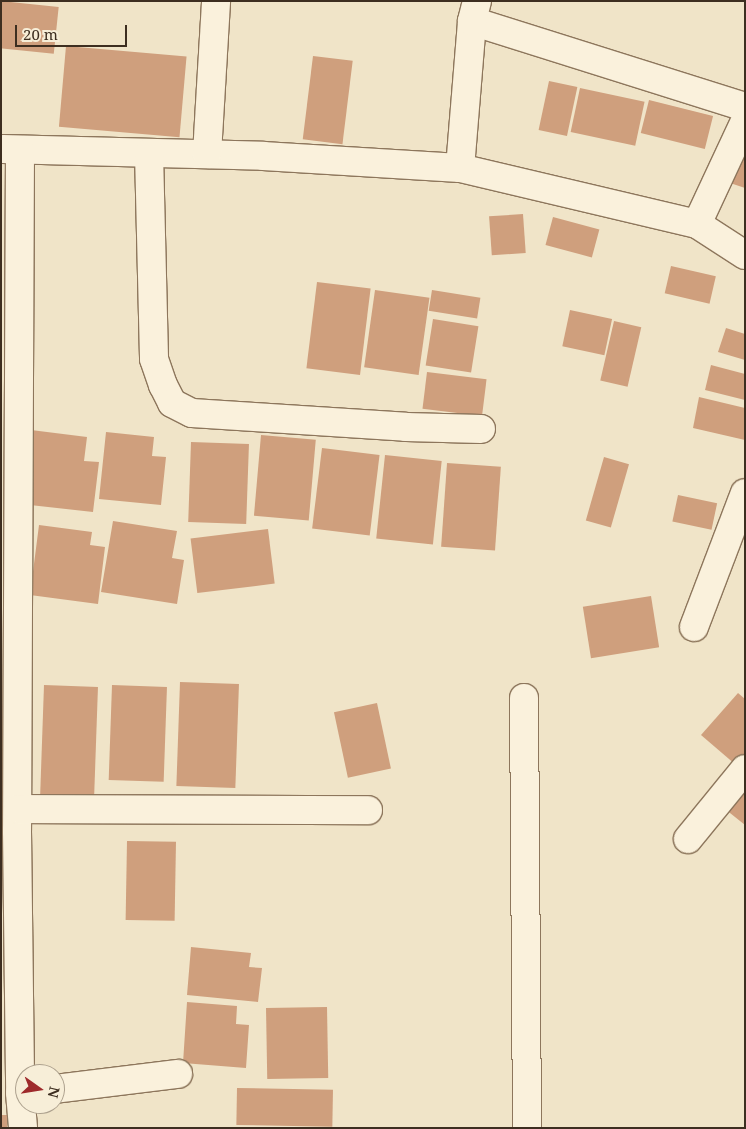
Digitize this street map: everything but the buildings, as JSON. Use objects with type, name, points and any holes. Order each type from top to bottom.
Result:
[{"type":"street","points":[[208,154],[216,1]]},
{"type":"street","points":[[460,168],[474,11],[745,107]]},
{"type":"street","points":[[697,224],[745,121]]},
{"type":"street","points":[[22,1064],[11,150],[208,154],[460,168],[697,224],[745,255]]},
{"type":"street","points":[[149,153],[154,359],[162,385],[172,403],[192,413],[406,428],[481,429]]},
{"type":"street","points":[[694,627],[745,493]]},
{"type":"street","points":[[524,698],[527,1128]]},
{"type":"street","points":[[688,839],[745,769]]},
{"type":"street","points":[[18,809],[368,810]]},
{"type":"street","points":[[65,1088],[178,1074]]},
{"type":"street","points":[[23,1114],[23,1128]]}]
